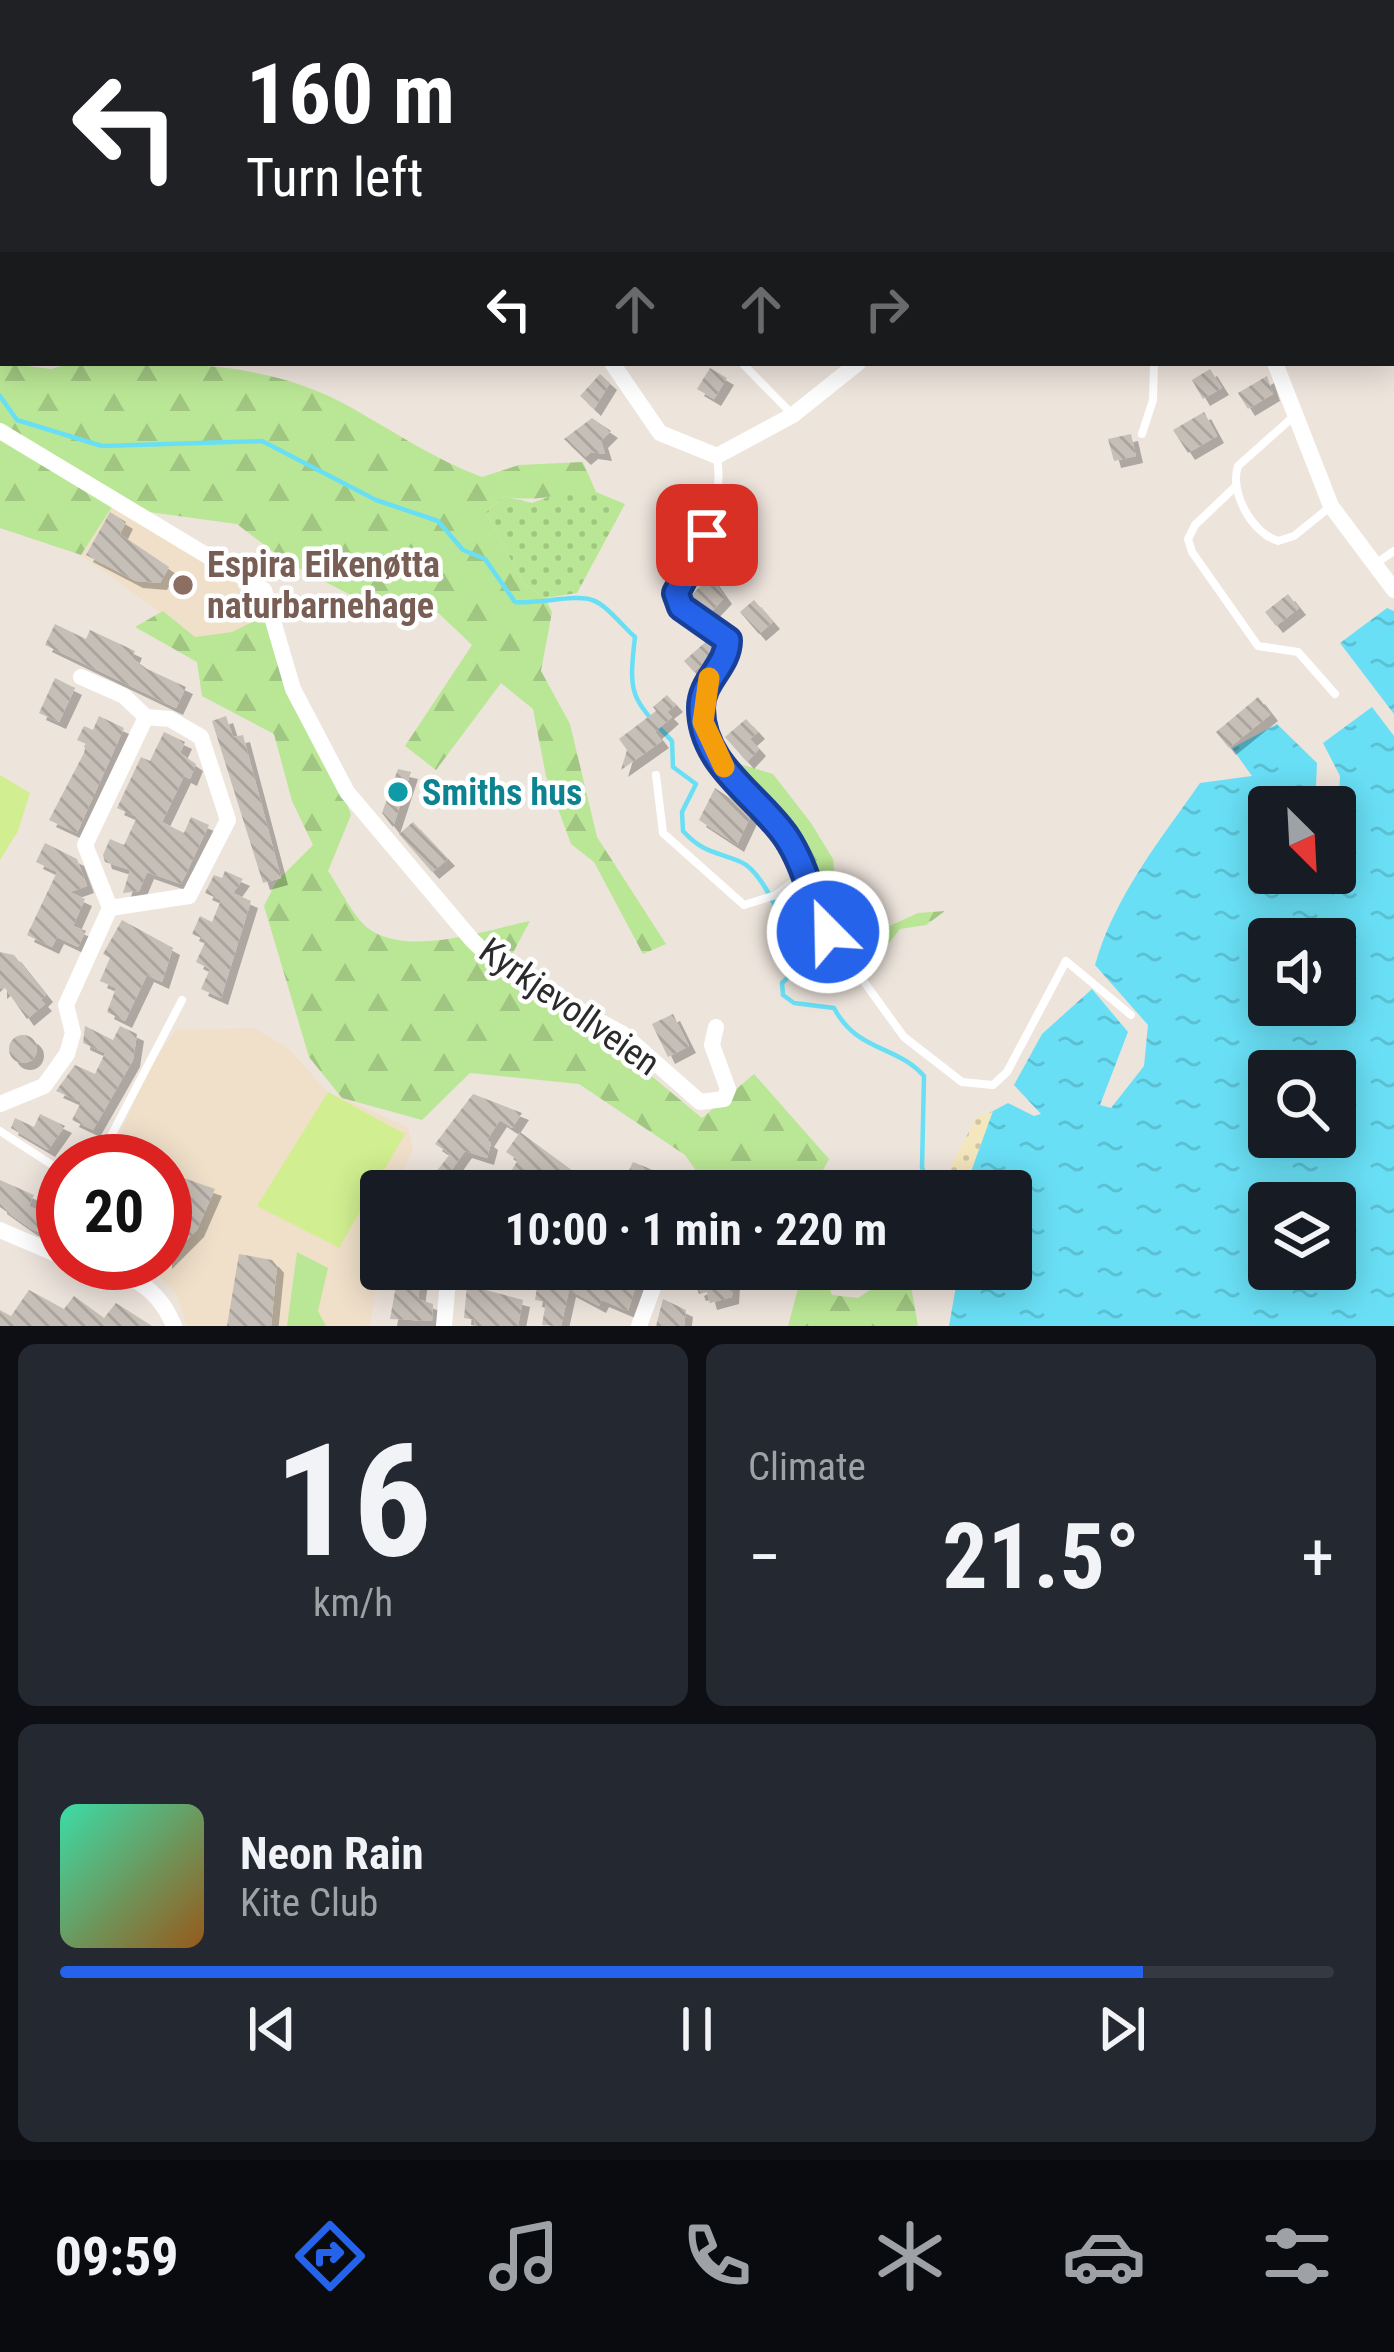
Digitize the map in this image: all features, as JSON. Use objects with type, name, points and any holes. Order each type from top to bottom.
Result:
[{"type":"street","points":[[614,366],[660,433],[717,456],[793,415],[854,366]]},
{"type":"street","points":[[1276,366],[1331,506],[1394,590]]},
{"type":"street","name":"Kyrkjevollveien","points":[[0,431],[264,590],[293,688],[347,792],[500,967],[623,1034],[700,1102],[724,1099],[728,1089],[712,1045],[716,1027]]},
{"type":"street","points":[[81,677],[124,696],[146,717],[170,719],[201,737],[228,820],[189,896],[110,908]]},
{"type":"street","points":[[0,1104],[44,1086],[67,1054],[73,1033],[67,1004],[110,908],[85,845],[146,717]]},
{"type":"street","points":[[0,1230],[36,1245]]},
{"type":"street","points":[[152,1290],[175,1326]]},
{"type":"street","points":[[445,1326],[448,1290]]},
{"type":"street","points":[[639,1326],[652,1290]]},
{"type":"lane","points":[[745,366],[793,415]]},
{"type":"lane","points":[[1142,434],[1154,400],[1154,366]]},
{"type":"lane","points":[[1294,415],[1238,466],[1235,488],[1195,525],[1188,539],[1192,552],[1258,646],[1298,652],[1335,694]]},
{"type":"lane","points":[[717,456],[718,495],[707,535],[676,598],[687,613],[728,640],[728,652],[703,693],[703,722],[733,781],[788,840],[828,932],[904,1037],[962,1082],[985,1087],[1000,1080],[1066,961],[1131,1015]]},
{"type":"lane","points":[[1235,488],[1273,541],[1294,536],[1331,506]]},
{"type":"lane","points":[[1373,565],[1394,551]]},
{"type":"lane","points":[[656,775],[663,833],[744,905],[776,895],[804,874]]},
{"type":"lane","points":[[112,1134],[182,1000]]},
{"type":"lane","points":[[0,1131],[36,1154]]},
{"type":"shaded area","name":"Espira Eikenøtta naturbarnehage","points":[[112,507],[223,570],[266,615],[232,632],[194,637],[81,555]]},
{"type":"shaded area","points":[[254,1028],[287,1047],[328,1092],[408,1127],[413,1149],[404,1170],[360,1170],[360,1290],[376,1290],[370,1326],[187,1326],[173,1290],[192,1290],[192,1134],[120,1134],[148,1069],[176,1030]]},
{"type":"green space","points":[[0,366],[203,366],[250,372],[319,392],[482,477],[519,465],[583,462],[596,492],[528,499],[504,496],[486,512],[523,583],[545,598],[552,612],[541,671],[570,724],[597,837],[666,944],[643,954],[594,862],[571,844],[546,776],[533,709],[501,683],[436,770],[405,746],[472,645],[431,606],[372,606],[285,561],[237,524],[112,507],[81,555],[0,528]]},
{"type":"green space","points":[[564,491],[596,492],[625,504],[577,593],[545,598],[523,583],[486,512],[504,496],[532,503]]},
{"type":"green space","points":[[163,611],[195,637],[232,632],[266,615],[281,668],[351,815],[328,871],[372,931],[389,938],[429,941],[530,921],[501,975],[630,1044],[625,1054],[702,1118],[754,1074],[829,1159],[823,1170],[695,1170],[685,1155],[579,1084],[470,1073],[422,1120],[342,1098],[309,1057],[264,906],[276,882],[313,845],[292,801],[274,734],[202,696],[197,662],[135,627]]},
{"type":"green space","points":[[723,759],[773,774],[811,823],[833,859],[838,913],[861,939],[918,913],[945,911],[926,925],[900,929],[867,971],[837,934],[798,847]]},
{"type":"green space","points":[[0,775],[30,793],[18,831],[0,860]]},
{"type":"green space","points":[[328,1092],[405,1134],[384,1170],[360,1170],[360,1212],[339,1248],[257,1206]]},
{"type":"green space","points":[[297,1252],[328,1268],[318,1311],[326,1326],[287,1326]]},
{"type":"green space","points":[[798,1290],[830,1290],[832,1295],[858,1298],[870,1290],[912,1290],[918,1326],[788,1326]]},
{"type":"sand","points":[[993,1111],[972,1170],[949,1170],[976,1118]]},
{"type":"water","points":[[1387,608],[1394,611],[1394,714],[1340,643]]},
{"type":"water","points":[[1372,707],[1394,736],[1394,1326],[949,1326],[955,1290],[1032,1290],[1032,1170],[972,1170],[993,1111],[1008,1103],[1034,1116],[1041,1114],[1014,1085],[1042,1034],[1092,989],[1128,1032],[1100,1105],[1111,1108],[1144,1066],[1148,1025],[1095,965],[1114,916],[1140,870],[1200,783],[1252,776],[1232,748],[1277,724],[1317,763],[1316,786],[1248,786],[1248,894],[1356,894],[1356,786],[1339,786],[1340,776],[1323,743]]},
{"type":"building","points":[[710,368],[727,378],[714,399],[697,389]]},
{"type":"building","points":[[1210,369],[1222,388],[1203,399],[1192,380]]},
{"type":"building","points":[[600,374],[610,383],[594,409],[580,396]]},
{"type":"building","points":[[1267,376],[1273,394],[1248,409],[1238,393]]},
{"type":"building","points":[[1204,412],[1217,436],[1188,453],[1173,430]]},
{"type":"building","points":[[592,418],[611,431],[601,441],[605,454],[591,452],[584,458],[564,439]]},
{"type":"building","points":[[1131,434],[1136,456],[1114,461],[1108,439]]},
{"type":"building","points":[[110,512],[126,522],[120,534],[169,567],[160,583],[136,581],[86,555]]},
{"type":"building","points":[[710,576],[725,597],[709,614],[690,597]]},
{"type":"building","points":[[1288,594],[1299,608],[1276,626],[1265,612]]},
{"type":"building","points":[[754,600],[773,622],[759,634],[740,612]]},
{"type":"building","points":[[55,624],[86,639],[90,630],[135,651],[132,658],[147,669],[186,687],[176,708],[45,645]]},
{"type":"building","points":[[710,638],[720,648],[694,672],[684,661]]},
{"type":"building","points":[[55,678],[75,688],[59,722],[39,713]]},
{"type":"building","points":[[667,695],[676,705],[667,712],[672,717],[655,732],[662,741],[621,770],[627,750],[619,739],[656,711],[653,707]]},
{"type":"building","points":[[1258,697],[1271,714],[1229,748],[1216,732]]},
{"type":"building","points":[[99,716],[124,728],[77,833],[49,820],[84,753],[86,744],[77,740],[84,726],[93,730]]},
{"type":"building","points":[[226,716],[233,737],[243,735],[281,878],[263,883],[212,721]]},
{"type":"building","points":[[746,719],[758,732],[750,739],[759,749],[747,762],[725,737]]},
{"type":"building","points":[[164,732],[185,742],[180,753],[196,764],[190,779],[184,776],[162,822],[184,833],[191,817],[209,825],[181,884],[147,872],[139,891],[123,893],[130,870],[105,862],[103,855],[110,839],[124,845],[137,817],[117,808],[141,757],[150,761]]},
{"type":"building","name":"Smiths hus","points":[[398,769],[411,772],[393,827],[382,813]]},
{"type":"building","points":[[715,788],[752,813],[737,845],[699,820]]},
{"type":"building","points":[[413,822],[448,859],[432,872],[399,834]]},
{"type":"building","points":[[45,843],[77,859],[87,886],[70,892],[85,899],[73,926],[86,931],[78,947],[57,937],[52,947],[27,935],[57,872],[36,862]]},
{"type":"building","points":[[225,871],[243,879],[233,893],[251,901],[221,998],[201,989],[210,969],[196,962],[206,940],[192,934],[200,916],[212,922],[221,900],[205,893],[214,875],[222,878]]},
{"type":"building","points":[[122,920],[173,948],[162,982],[147,975],[125,1021],[107,1012],[116,988],[100,981],[110,958],[103,954]]},
{"type":"building","points":[[0,952],[14,955],[46,995],[41,1000],[45,1004],[27,1019],[5,988],[0,992]]},
{"type":"building","points":[[673,1014],[689,1046],[668,1057],[652,1024]]},
{"type":"building","points":[[85,1026],[113,1040],[120,1026],[137,1034],[133,1060],[93,1130],[72,1120],[81,1102],[56,1091],[75,1065],[95,1074],[105,1053],[83,1043]]},
{"type":"building","points":[[23,1035],[33,1039],[37,1049],[33,1059],[23,1063],[13,1059],[9,1049],[13,1039]]},
{"type":"building","points":[[473,1094],[522,1113],[512,1128],[500,1120],[487,1140],[491,1143],[487,1158],[465,1151],[452,1170],[438,1170],[450,1154],[435,1144]]},
{"type":"building","points":[[40,1114],[65,1126],[59,1134],[36,1134],[36,1143],[11,1128],[15,1118],[34,1127]]},
{"type":"building","points":[[520,1132],[572,1170],[512,1170],[518,1160],[506,1152]]},
{"type":"building","points":[[633,1162],[653,1170],[629,1170]]},
{"type":"building","points":[[0,1180],[34,1195],[29,1206],[36,1209],[36,1231],[31,1229],[0,1207]]},
{"type":"building","points":[[192,1181],[215,1189],[192,1235]]},
{"type":"building","points":[[239,1254],[272,1260],[277,1266],[271,1326],[227,1326]]},
{"type":"building","points":[[29,1290],[64,1309],[74,1296],[104,1318],[116,1303],[152,1326],[0,1326],[0,1310],[11,1316]]},
{"type":"building","points":[[395,1290],[419,1290],[418,1299],[433,1304],[432,1321],[390,1319]]},
{"type":"building","points":[[467,1290],[523,1300],[518,1326],[474,1326],[475,1320],[464,1318]]},
{"type":"building","points":[[537,1290],[569,1290],[561,1326],[542,1325],[546,1302],[535,1300]]},
{"type":"building","points":[[569,1290],[634,1290],[628,1311],[602,1300],[599,1306]]},
{"type":"building","points":[[697,1290],[732,1290],[732,1297],[710,1303],[707,1292]]},
{"type":"building","points":[[663,1299],[686,1310],[684,1326],[656,1326]]},
{"type":"waterway","points":[[0,396],[17,420],[102,446],[262,441],[376,500],[438,521],[463,550],[485,559],[515,602],[585,598],[609,611],[635,637],[632,672],[640,705],[672,741],[673,767],[696,784],[682,812],[683,831],[704,848],[750,868],[777,910],[796,970],[782,983],[783,995],[794,1003],[834,1008],[854,1033],[902,1058],[924,1076],[923,1170]]},
{"type":"slow traffic","points":[[709,678],[701,706],[703,722],[724,767]]},
{"type":"place","name":"Espira Eikenøtta naturbarnehage","points":[[183,585]]},
{"type":"place","name":"Smiths hus","points":[[398,792]]},
{"type":"route","points":[[707,535],[676,593],[687,613],[728,640],[728,652],[703,693],[706,734],[733,781],[788,840],[828,932]]}]
